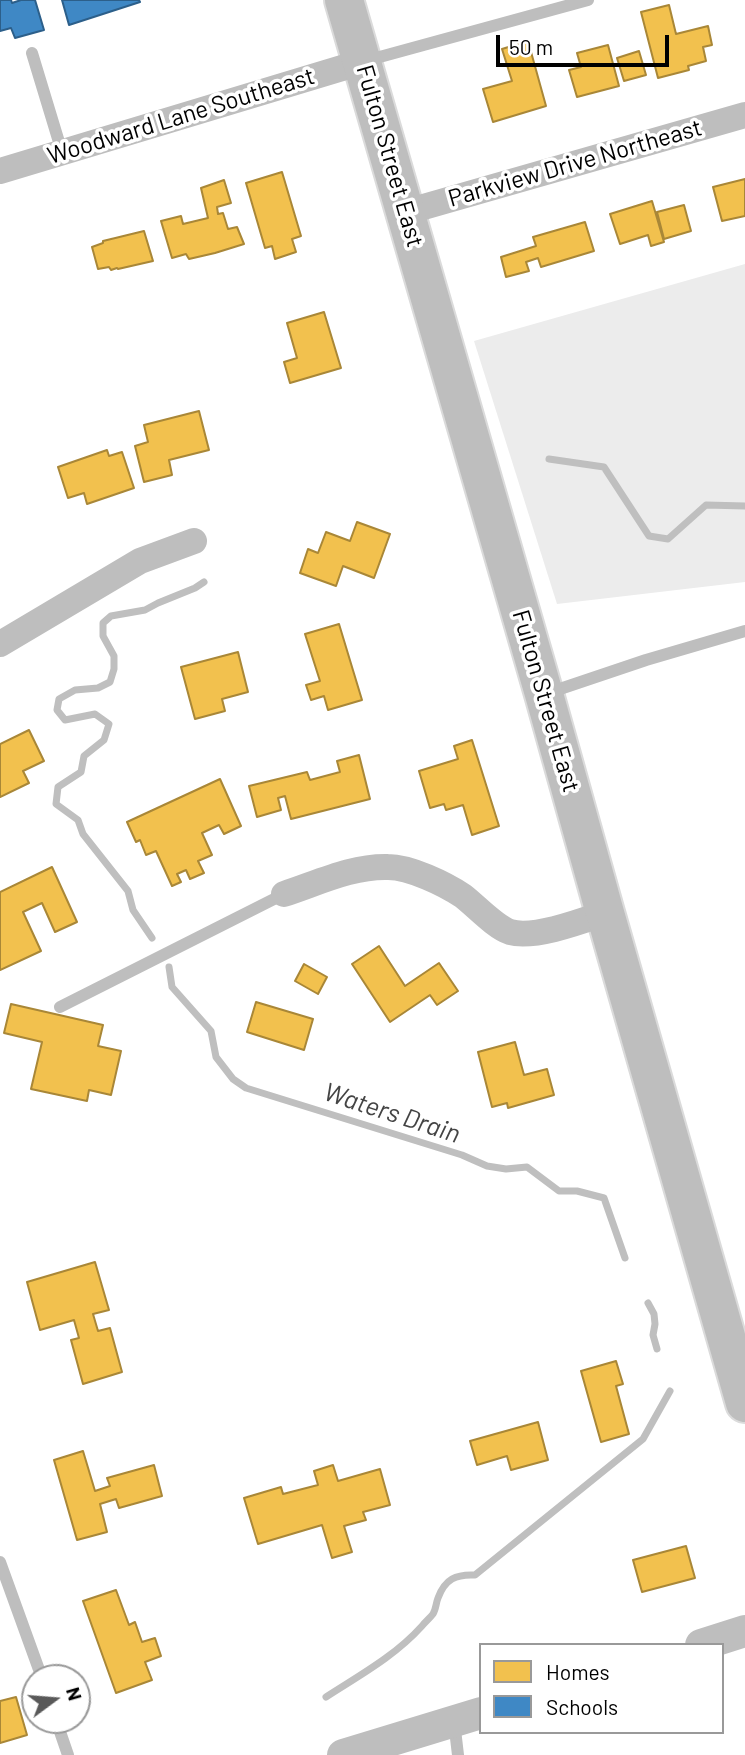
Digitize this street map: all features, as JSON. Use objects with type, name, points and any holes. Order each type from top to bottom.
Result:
[{"type":"main road","name":"Fulton Street East","points":[[344,0],[605,913],[738,1350],[745,1403]]},
{"type":"street","name":"Woodward Lane Southeast","points":[[0,171],[362,62]]},
{"type":"street","name":"Parkview Drive Northeast","points":[[406,212],[745,115]]},
{"type":"street","points":[[0,644],[141,561],[194,541]]},
{"type":"street","points":[[284,894],[359,869],[391,867],[429,877],[463,896],[488,918],[510,932],[532,933],[554,929],[605,913]]},
{"type":"street","points":[[707,1643],[745,1631]]},
{"type":"street","points":[[343,1755],[468,1717]]},
{"type":"lane","points":[[362,62],[588,0]]},
{"type":"lane","points":[[32,53],[62,152]]},
{"type":"lane","points":[[544,694],[745,631]]},
{"type":"lane","points":[[60,1007],[284,894]]},
{"type":"lane","points":[[0,1562],[37,1664]]},
{"type":"lane","points":[[458,1755],[468,1717]]},
{"type":"lane","points":[[61,1734],[68,1755]]},
{"type":"shaded area","points":[[745,264],[745,582],[557,604],[474,341]]},
{"type":"building: Homes","points":[[669,5],[676,34],[708,26],[712,45],[703,47],[706,61],[688,66],[689,70],[658,78],[641,12]]},
{"type":"building: Homes","points":[[528,41],[546,106],[493,122],[483,89],[512,81],[502,49]]},
{"type":"building: Homes","points":[[608,45],[619,86],[577,97],[569,70],[581,67],[577,53]]},
{"type":"building: Homes","points":[[639,51],[646,75],[624,81],[617,58]]},
{"type":"building: Homes","points":[[282,172],[301,236],[292,239],[296,252],[275,259],[272,246],[265,248],[246,183]]},
{"type":"building: Homes","points":[[745,179],[745,216],[722,221],[713,187]]},
{"type":"building: Homes","points":[[224,180],[231,203],[217,207],[218,214],[223,213],[228,229],[237,227],[244,244],[189,259],[186,254],[172,258],[161,221],[181,216],[183,224],[208,218],[201,188]]},
{"type":"building: Homes","points":[[652,201],[664,242],[651,246],[648,235],[620,244],[610,214]]},
{"type":"building: Homes","points":[[684,205],[691,231],[664,239],[657,212]]},
{"type":"building: Homes","points":[[585,222],[594,251],[541,267],[538,258],[526,262],[529,271],[506,277],[501,257],[536,246],[533,237]]},
{"type":"building: Homes","points":[[144,231],[153,261],[118,269],[98,269],[92,247],[103,241]]},
{"type":"building: Homes","points":[[324,312],[341,368],[290,383],[284,362],[297,358],[287,323]]},
{"type":"building: Homes","points":[[199,411],[209,450],[169,460],[172,475],[144,482],[135,446],[148,442],[144,425]]},
{"type":"building: Homes","points":[[107,450],[109,456],[122,452],[134,488],[87,504],[84,493],[68,498],[58,467]]},
{"type":"building: Homes","points":[[357,522],[390,534],[374,578],[343,566],[336,586],[300,573],[308,549],[318,553],[326,532],[350,541]]},
{"type":"building: Homes","points":[[339,624],[362,700],[328,710],[324,696],[311,700],[306,685],[320,681],[305,634]]},
{"type":"building: Homes","points":[[238,652],[248,692],[222,699],[225,711],[195,719],[181,667]]},
{"type":"building: Homes","points":[[29,730],[44,761],[23,771],[29,783],[0,797],[0,744]]},
{"type":"building: Homes","points":[[472,740],[499,826],[472,835],[463,805],[446,810],[444,804],[430,808],[419,771],[458,759],[454,746]]},
{"type":"building: Homes","points":[[359,755],[370,799],[291,819],[285,796],[278,798],[281,810],[257,817],[249,786],[307,772],[310,780],[340,772],[337,761]]},
{"type":"building: Homes","points":[[220,779],[241,826],[224,834],[219,825],[202,833],[212,855],[198,861],[204,873],[190,879],[186,870],[177,874],[181,882],[172,886],[156,851],[146,855],[140,840],[136,842],[127,822]]},
{"type":"building: Homes","points":[[52,867],[77,922],[55,932],[42,903],[23,912],[41,951],[0,970],[0,892]]},
{"type":"building: Homes","points":[[379,946],[405,986],[439,963],[458,991],[437,1005],[430,995],[390,1022],[352,964]]},
{"type":"building: Homes","points":[[304,964],[327,977],[318,994],[295,981]]},
{"type":"building: Homes","points":[[256,1002],[313,1019],[304,1050],[247,1032]]},
{"type":"building: Homes","points":[[11,1004],[103,1025],[98,1046],[121,1051],[111,1095],[89,1090],[87,1101],[31,1089],[42,1042],[4,1033]]},
{"type":"building: Homes","points":[[515,1042],[524,1075],[547,1069],[554,1095],[508,1108],[507,1103],[492,1107],[478,1052]]},
{"type":"building: Homes","points":[[95,1262],[109,1310],[93,1314],[98,1331],[110,1328],[122,1372],[83,1384],[71,1340],[79,1338],[74,1320],[40,1330],[27,1282]]},
{"type":"building: Homes","points":[[616,1361],[623,1384],[616,1386],[629,1434],[601,1442],[581,1371]]},
{"type":"building: Homes","points":[[538,1422],[548,1460],[511,1470],[507,1456],[477,1465],[470,1441]]},
{"type":"building: Homes","points":[[83,1451],[95,1491],[110,1486],[107,1478],[154,1465],[162,1496],[119,1508],[116,1499],[100,1504],[107,1532],[77,1540],[54,1460]]},
{"type":"building: Homes","points":[[333,1465],[338,1481],[380,1469],[390,1505],[363,1512],[366,1520],[344,1526],[352,1552],[332,1558],[322,1525],[258,1544],[244,1498],[281,1487],[283,1494],[318,1485],[314,1471]]},
{"type":"building: Homes","points":[[686,1546],[695,1578],[642,1592],[633,1560]]},
{"type":"building: Homes","points":[[116,1590],[129,1625],[135,1622],[142,1642],[155,1638],[161,1656],[145,1662],[152,1680],[116,1693],[83,1601]]},
{"type":"building: Homes","points":[[16,1697],[21,1714],[21,1734],[27,1735],[0,1743],[0,1701]]},
{"type":"building: Schools","points":[[0,0],[11,0],[12,3],[35,0],[44,30],[15,38],[11,28],[0,31]]},
{"type":"building: Schools","points":[[62,0],[139,0],[140,2],[69,25]]},
{"type":"waterway","name":"Waters Drain","points":[[549,459],[604,467],[649,536],[668,539],[706,505],[745,506]]},
{"type":"waterway","name":"Waters Drain","points":[[152,938],[133,910],[128,891],[83,834],[78,820],[56,804],[58,787],[81,772],[84,756],[104,740],[109,724],[95,714],[65,720],[57,710],[59,699],[75,690],[98,688],[110,682],[114,656],[103,636],[103,623],[111,616],[145,610],[204,582]]},
{"type":"waterway","name":"Waters Drain","points":[[169,967],[172,987],[211,1031],[216,1057],[233,1079],[246,1088],[462,1155],[487,1166],[506,1169],[527,1167],[559,1191],[577,1191],[604,1198],[625,1258]]},
{"type":"waterway","name":"Waters Drain","points":[[648,1303],[654,1314],[653,1335],[657,1349]]},
{"type":"waterway","name":"Waters Drain","points":[[326,1697],[377,1664],[412,1637],[433,1614],[438,1598],[448,1582],[457,1577],[475,1575],[643,1439],[670,1391]]}]
